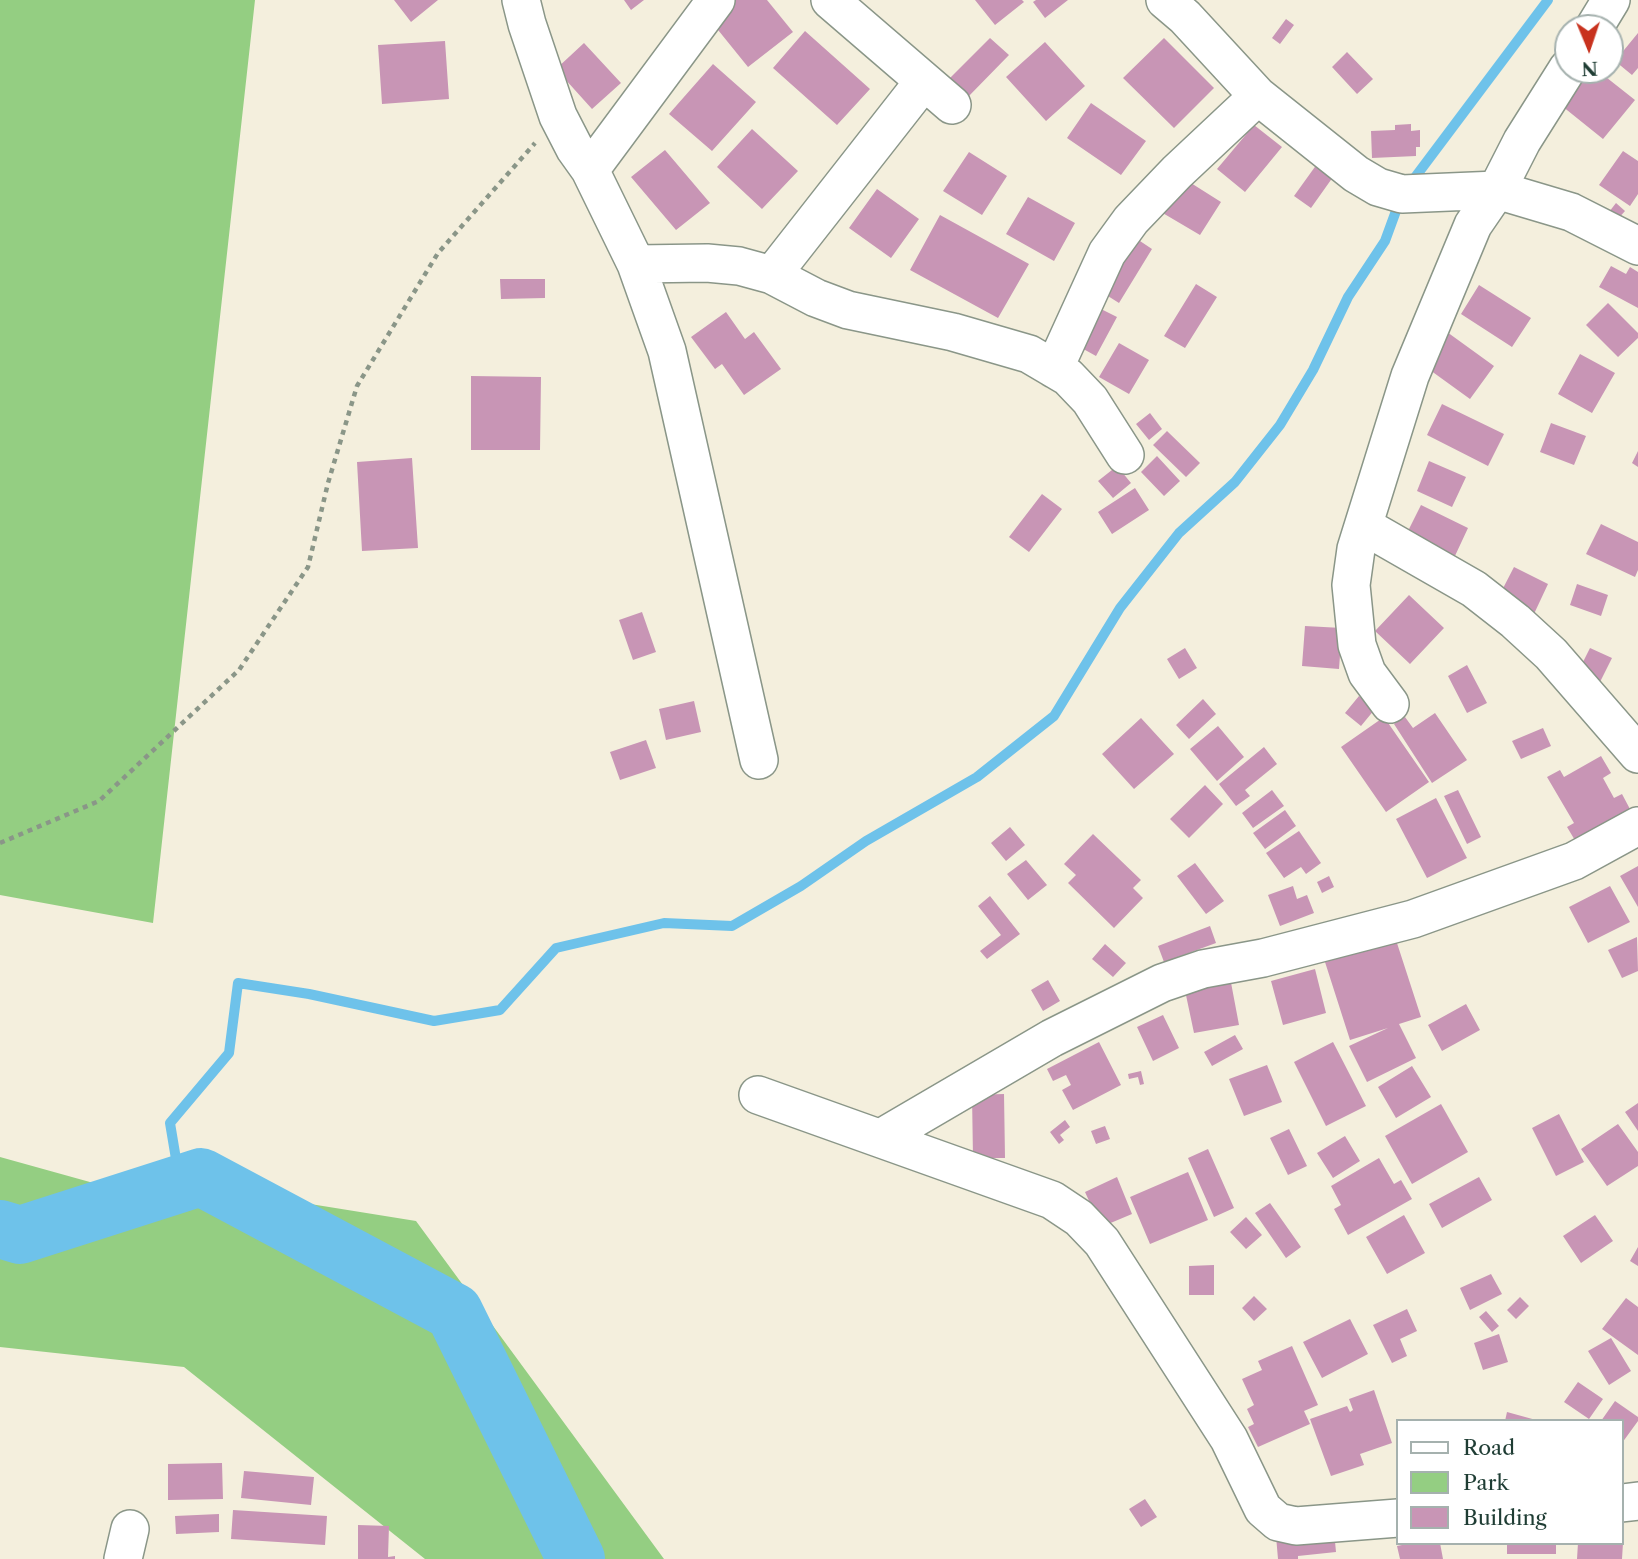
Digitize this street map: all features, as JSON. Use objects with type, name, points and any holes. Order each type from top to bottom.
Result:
[{"type":"street","points":[[521,0],[558,116],[575,149],[590,170],[636,264],[667,351],[759,760]]},
{"type":"street","points":[[590,170],[716,0]]},
{"type":"street","points":[[830,0],[952,106]]},
{"type":"street","points":[[1165,0],[1185,17],[1258,96],[1356,174],[1378,187],[1402,194],[1497,190],[1571,212],[1638,246]]},
{"type":"street","points":[[772,275],[924,81]]},
{"type":"street","points":[[1390,704],[1367,673],[1359,656],[1353,626],[1351,585],[1356,549],[1410,376],[1473,225],[1497,190],[1522,141],[1558,84]]},
{"type":"street","points":[[1054,369],[1107,253],[1131,220],[1177,172],[1258,96]]},
{"type":"street","points":[[636,264],[707,263],[739,266],[772,275],[816,298],[848,310],[953,332],[1028,354],[1068,377],[1090,400],[1125,455]]},
{"type":"street","points":[[1364,526],[1474,589],[1516,621],[1551,654],[1638,754]]},
{"type":"street","points":[[881,1138],[1052,1038],[1162,984],[1203,969],[1263,958],[1413,919],[1574,861],[1638,826]]},
{"type":"street","points":[[758,1095],[1052,1200],[1079,1218],[1102,1242],[1229,1439],[1263,1509],[1278,1522],[1296,1525],[1396,1518]]},
{"type":"path","points":[[0,843],[99,801],[239,670],[308,567],[328,483],[357,386],[438,253],[558,116]]},
{"type":"green space","points":[[0,0],[255,0],[153,923],[0,895]]},
{"type":"green space","points":[[0,1157],[133,1194],[180,1183],[416,1221],[664,1559],[425,1559],[184,1367],[0,1347]]},
{"type":"building","points":[[394,0],[438,0],[411,22]]},
{"type":"building","points":[[624,0],[644,0],[631,10]]},
{"type":"building","points":[[735,0],[767,0],[793,32],[748,67],[710,20]]},
{"type":"building","points":[[975,0],[1022,0],[1024,2],[995,25]]},
{"type":"building","points":[[1068,0],[1045,18],[1033,2]]},
{"type":"building","points":[[1286,19],[1294,25],[1280,44],[1272,38]]},
{"type":"building","points":[[805,31],[870,89],[837,125],[773,68]]},
{"type":"building","points":[[1638,33],[1638,68],[1632,75],[1624,68],[1624,50]]},
{"type":"building","points":[[990,38],[1009,55],[967,98],[948,80]]},
{"type":"building","points":[[1164,38],[1214,88],[1174,128],[1123,78]]},
{"type":"building","points":[[445,41],[449,99],[382,104],[378,45]]},
{"type":"building","points":[[1045,42],[1085,86],[1046,121],[1006,77]]},
{"type":"building","points":[[584,43],[621,83],[592,109],[556,69]]},
{"type":"building","points":[[1347,52],[1373,79],[1357,94],[1332,67]]},
{"type":"building","points":[[713,64],[756,102],[712,151],[669,114]]},
{"type":"building","points":[[1571,84],[1615,84],[1635,100],[1603,139],[1557,102]]},
{"type":"building","points":[[1091,103],[1146,141],[1121,175],[1067,138]]},
{"type":"building","points":[[1411,124],[1411,131],[1420,130],[1420,147],[1416,147],[1416,156],[1372,158],[1371,131],[1395,130],[1395,125]]},
{"type":"building","points":[[1254,125],[1282,147],[1245,192],[1217,169]]},
{"type":"building","points":[[752,129],[798,171],[762,209],[717,167]]},
{"type":"building","points":[[665,150],[710,203],[676,230],[631,177]]},
{"type":"building","points":[[1623,151],[1638,161],[1638,194],[1630,206],[1599,185]]},
{"type":"building","points":[[969,152],[1007,176],[982,215],[943,191]]},
{"type":"building","points":[[1317,164],[1333,177],[1311,208],[1294,196]]},
{"type":"building","points":[[1183,178],[1221,202],[1200,235],[1161,212]]},
{"type":"building","points":[[877,189],[919,219],[891,258],[849,228]]},
{"type":"building","points":[[1028,197],[1075,223],[1054,261],[1006,234]]},
{"type":"building","points":[[1616,203],[1625,211],[1617,220],[1609,212]]},
{"type":"building","points":[[940,215],[1029,264],[998,318],[910,270]]},
{"type":"building","points":[[1134,237],[1152,249],[1119,303],[1100,291]]},
{"type":"building","points":[[1611,266],[1626,274],[1630,267],[1638,272],[1638,308],[1599,287]]},
{"type":"building","points":[[500,279],[545,279],[545,298],[501,299]]},
{"type":"building","points":[[1196,284],[1217,297],[1185,348],[1164,336]]},
{"type":"building","points":[[1479,285],[1531,318],[1512,347],[1461,314]]},
{"type":"building","points":[[1608,303],[1638,333],[1638,338],[1618,357],[1586,325]]},
{"type":"building","points":[[1099,308],[1117,317],[1096,356],[1078,346]]},
{"type":"building","points":[[726,312],[745,339],[754,332],[781,369],[744,395],[722,364],[715,369],[691,337]]},
{"type":"building","points":[[1447,332],[1494,366],[1470,399],[1423,365]]},
{"type":"building","points":[[1119,343],[1149,360],[1129,394],[1099,377]]},
{"type":"building","points":[[1580,354],[1615,373],[1592,413],[1558,394]]},
{"type":"building","points":[[471,376],[541,377],[540,450],[471,450]]},
{"type":"building","points":[[1442,404],[1504,434],[1488,466],[1427,435]]},
{"type":"building","points":[[1150,413],[1162,429],[1149,440],[1136,424]]},
{"type":"building","points":[[1551,423],[1586,436],[1574,465],[1540,452]]},
{"type":"building","points":[[1167,431],[1200,463],[1186,477],[1153,445]]},
{"type":"building","points":[[1638,451],[1638,467],[1632,463]]},
{"type":"building","points":[[1157,456],[1180,481],[1164,496],[1141,472]]},
{"type":"building","points":[[412,458],[418,548],[362,551],[357,462]]},
{"type":"building","points":[[1429,461],[1466,477],[1452,507],[1417,491]]},
{"type":"building","points":[[1117,466],[1131,483],[1113,498],[1098,481]]},
{"type":"building","points":[[1135,488],[1149,510],[1112,534],[1098,512]]},
{"type":"building","points":[[1042,494],[1062,509],[1029,552],[1009,537]]},
{"type":"building","points":[[1421,505],[1468,528],[1454,558],[1406,535]]},
{"type":"building","points":[[1601,524],[1638,542],[1638,570],[1635,577],[1586,554]]},
{"type":"building","points":[[1514,567],[1548,584],[1533,616],[1498,598]]},
{"type":"building","points":[[1577,584],[1608,595],[1601,616],[1570,605]]},
{"type":"building","points":[[1409,595],[1444,628],[1410,664],[1375,631]]},
{"type":"building","points":[[642,612],[656,652],[633,660],[619,620]]},
{"type":"building","points":[[1305,626],[1342,628],[1339,669],[1302,666]]},
{"type":"building","points":[[1185,648],[1197,668],[1179,679],[1167,659]]},
{"type":"building","points":[[1590,648],[1612,658],[1600,682],[1578,672]]},
{"type":"building","points":[[1467,665],[1487,703],[1467,713],[1448,676]]},
{"type":"building","points":[[1359,696],[1375,709],[1361,726],[1345,713]]},
{"type":"building","points":[[1203,699],[1216,714],[1189,739],[1176,725]]},
{"type":"building","points":[[694,701],[701,732],[666,740],[659,709]]},
{"type":"building","points":[[1435,713],[1467,760],[1432,783],[1394,724],[1405,717],[1413,728]]},
{"type":"building","points":[[1384,717],[1429,782],[1386,812],[1341,747]]},
{"type":"building","points":[[1141,718],[1174,754],[1134,789],[1102,754]]},
{"type":"building","points":[[1218,726],[1244,757],[1217,781],[1190,749]]},
{"type":"building","points":[[1543,728],[1551,746],[1521,759],[1512,741]]},
{"type":"building","points":[[646,740],[656,768],[620,780],[610,752]]},
{"type":"building","points":[[1264,747],[1277,764],[1245,790],[1250,796],[1236,806],[1219,784]]},
{"type":"building","points":[[1601,756],[1611,773],[1603,778],[1614,798],[1622,794],[1631,811],[1576,842],[1567,827],[1574,823],[1547,777],[1560,770],[1564,777]]},
{"type":"building","points":[[1205,785],[1223,804],[1189,838],[1170,819]]},
{"type":"building","points":[[1272,790],[1284,806],[1253,828],[1242,813]]},
{"type":"building","points":[[1458,790],[1481,837],[1467,844],[1444,796]]},
{"type":"building","points":[[1436,798],[1467,858],[1427,878],[1396,819]]},
{"type":"building","points":[[1285,810],[1296,826],[1265,849],[1253,833]]},
{"type":"building","points":[[1010,827],[1025,845],[1006,861],[991,843]]},
{"type":"building","points":[[1299,831],[1321,863],[1306,874],[1301,867],[1284,878],[1266,853]]},
{"type":"building","points":[[1093,834],[1141,880],[1133,888],[1143,898],[1114,928],[1068,883],[1076,875],[1064,864]]},
{"type":"building","points":[[1026,860],[1047,885],[1028,900],[1007,874]]},
{"type":"building","points":[[1195,863],[1224,901],[1206,914],[1177,876]]},
{"type":"building","points":[[1638,866],[1638,907],[1620,876]]},
{"type":"building","points":[[1329,876],[1334,887],[1322,893],[1317,882]]},
{"type":"building","points":[[1293,886],[1297,899],[1307,895],[1314,913],[1280,926],[1268,895]]},
{"type":"building","points":[[1610,886],[1630,922],[1588,943],[1569,907]]},
{"type":"building","points":[[990,896],[1020,934],[987,959],[980,951],[1001,935],[978,906]]},
{"type":"building","points":[[1210,926],[1216,943],[1164,962],[1158,946]]},
{"type":"building","points":[[1637,937],[1638,971],[1622,978],[1608,950]]},
{"type":"building","points":[[1396,940],[1421,1017],[1399,1024],[1416,1058],[1367,1082],[1349,1046],[1388,1028],[1350,1040],[1325,962]]},
{"type":"building","points":[[1105,944],[1126,963],[1113,977],[1092,959]]},
{"type":"building","points":[[1315,969],[1326,1013],[1283,1025],[1271,981]]},
{"type":"building","points":[[1229,972],[1239,1025],[1194,1033],[1183,981]]},
{"type":"building","points":[[1048,980],[1060,1001],[1043,1011],[1031,990]]},
{"type":"building","points":[[1466,1004],[1480,1030],[1442,1051],[1428,1025]]},
{"type":"building","points":[[1163,1015],[1179,1048],[1153,1061],[1137,1027]]},
{"type":"building","points":[[1235,1035],[1243,1049],[1212,1066],[1204,1052]]},
{"type":"building","points":[[1099,1042],[1121,1085],[1073,1110],[1062,1090],[1071,1085],[1066,1075],[1053,1081],[1047,1069]]},
{"type":"building","points":[[1333,1042],[1366,1106],[1326,1126],[1294,1062]]},
{"type":"building","points":[[1267,1065],[1282,1102],[1244,1116],[1229,1079]]},
{"type":"building","points":[[1412,1066],[1431,1097],[1396,1118],[1378,1087]]},
{"type":"building","points":[[1141,1071],[1144,1084],[1140,1085],[1138,1077],[1129,1079],[1128,1074]]},
{"type":"building","points":[[1004,1094],[1005,1158],[973,1158],[972,1095]]},
{"type":"building","points":[[1638,1103],[1638,1131],[1625,1112]]},
{"type":"building","points":[[1441,1104],[1468,1152],[1412,1184],[1385,1136]]},
{"type":"building","points":[[1559,1114],[1584,1162],[1556,1176],[1532,1128]]},
{"type":"building","points":[[1065,1120],[1070,1127],[1060,1135],[1064,1140],[1059,1144],[1050,1132]]},
{"type":"building","points":[[1618,1124],[1638,1152],[1638,1166],[1607,1186],[1581,1149]]},
{"type":"building","points":[[1105,1126],[1110,1139],[1096,1144],[1091,1131]]},
{"type":"building","points":[[1289,1129],[1307,1166],[1288,1175],[1270,1138]]},
{"type":"building","points":[[1345,1136],[1360,1161],[1333,1178],[1317,1153]]},
{"type":"building","points":[[1208,1149],[1234,1208],[1214,1217],[1188,1158]]},
{"type":"building","points":[[1379,1158],[1394,1184],[1401,1180],[1412,1199],[1348,1235],[1334,1209],[1341,1205],[1331,1186]]},
{"type":"building","points":[[1188,1172],[1208,1220],[1150,1244],[1130,1197]]},
{"type":"building","points":[[1117,1177],[1132,1214],[1101,1227],[1085,1192]]},
{"type":"building","points":[[1479,1177],[1492,1200],[1442,1228],[1429,1204]]},
{"type":"building","points":[[1270,1203],[1301,1247],[1286,1258],[1255,1213]]},
{"type":"building","points":[[1404,1215],[1425,1253],[1387,1274],[1366,1237]]},
{"type":"building","points":[[1595,1215],[1613,1241],[1581,1263],[1563,1236]]},
{"type":"building","points":[[1246,1217],[1262,1235],[1246,1249],[1230,1232]]},
{"type":"building","points":[[1638,1247],[1638,1266],[1630,1261]]},
{"type":"building","points":[[1214,1265],[1214,1295],[1189,1295],[1189,1266]]},
{"type":"building","points":[[1491,1274],[1502,1294],[1470,1310],[1460,1288]]},
{"type":"building","points":[[1254,1296],[1267,1309],[1254,1321],[1242,1308]]},
{"type":"building","points":[[1520,1297],[1529,1306],[1516,1319],[1507,1310]]},
{"type":"building","points":[[1626,1298],[1638,1307],[1638,1355],[1602,1329]]},
{"type":"building","points":[[1407,1309],[1417,1331],[1400,1339],[1407,1356],[1392,1363],[1373,1325]]},
{"type":"building","points":[[1486,1311],[1499,1326],[1492,1332],[1479,1317]]},
{"type":"building","points":[[1350,1319],[1368,1354],[1322,1378],[1303,1342]]},
{"type":"building","points":[[1499,1334],[1508,1362],[1483,1370],[1474,1343]]},
{"type":"building","points":[[1611,1338],[1631,1371],[1609,1385],[1588,1351]]},
{"type":"building","points":[[1292,1346],[1318,1405],[1304,1411],[1310,1424],[1258,1447],[1248,1427],[1254,1424],[1247,1409],[1254,1405],[1242,1379],[1262,1370],[1258,1361]]},
{"type":"building","points":[[1578,1382],[1603,1399],[1589,1419],[1564,1402]]},
{"type":"building","points":[[1374,1390],[1392,1443],[1360,1454],[1364,1465],[1331,1476],[1310,1419],[1347,1406],[1350,1412],[1353,1410],[1349,1399]]},
{"type":"building","points":[[1615,1401],[1638,1417],[1638,1421],[1624,1440],[1624,1419],[1602,1419]]},
{"type":"building","points":[[1507,1412],[1532,1419],[1505,1419]]},
{"type":"building","points":[[222,1463],[223,1499],[168,1500],[168,1464]]},
{"type":"building","points":[[244,1471],[314,1477],[311,1505],[241,1498]]},
{"type":"building","points":[[1145,1499],[1157,1517],[1141,1527],[1129,1509]]},
{"type":"building","points":[[233,1510],[327,1516],[325,1545],[231,1539]]},
{"type":"building","points":[[219,1514],[219,1532],[176,1534],[175,1516]]},
{"type":"building","points":[[358,1525],[389,1526],[388,1557],[395,1556],[395,1559],[358,1559]]},
{"type":"building","points":[[1334,1531],[1336,1552],[1298,1556],[1298,1559],[1278,1559],[1276,1536]]},
{"type":"building","points":[[1440,1545],[1443,1559],[1400,1559],[1397,1546]]},
{"type":"building","points":[[1507,1545],[1556,1545],[1556,1554],[1507,1554]]},
{"type":"building","points":[[1578,1545],[1623,1545],[1622,1559],[1577,1559]]},
{"type":"waterway","points":[[1410,184],[1548,0]]},
{"type":"waterway","points":[[180,1183],[170,1123],[229,1053],[238,983],[309,994],[434,1021],[500,1010],[556,948],[664,923],[732,926],[801,886],[866,841],[977,777],[1054,716],[1120,608],[1179,533],[1235,482],[1280,425],[1313,370],[1348,297],[1385,241],[1400,200]]},
{"type":"waterway","points":[[0,1229],[20,1235],[201,1177],[454,1312],[576,1559]]}]
